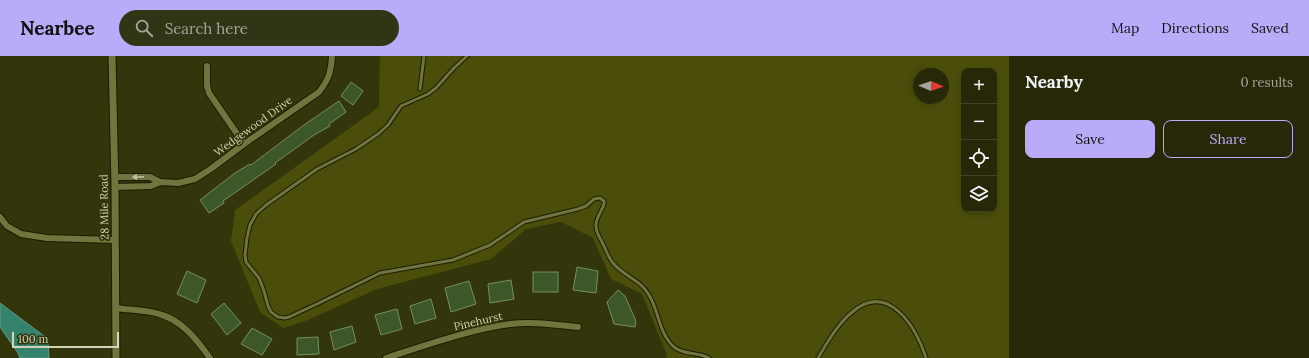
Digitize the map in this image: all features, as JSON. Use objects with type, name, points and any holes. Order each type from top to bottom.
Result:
[{"type":"street","name":"28 Mile Road","points":[[112,56],[115,177],[116,358]]},
{"type":"street","name":"Wedgewood Drive","points":[[115,177],[150,177],[160,182],[178,183],[195,179],[319,92],[327,82],[332,69],[332,56]]},
{"type":"street","points":[[207,66],[207,86],[209,93],[244,144]]},
{"type":"street","name":"Wedgewood Drive","points":[[115,187],[151,186],[160,182]]},
{"type":"street","points":[[0,217],[8,226],[21,234],[47,238],[115,240]]},
{"type":"street","points":[[116,308],[160,314],[180,324],[194,336],[210,358]]},
{"type":"street","name":"Pinehurst","points":[[386,358],[475,331],[512,324],[537,323],[578,327]]},
{"type":"lane","points":[[420,89],[424,56]]},
{"type":"lane","points":[[467,56],[436,88],[428,94],[401,106],[388,125],[378,134],[356,149],[317,168],[256,214],[248,231],[245,258],[247,264],[260,278],[271,312],[278,317],[285,318],[317,304],[380,272],[445,262],[461,257],[490,245],[524,222],[578,210],[600,198],[604,201],[604,204],[597,219],[596,229],[613,262],[625,273],[636,280],[648,293],[663,331],[674,347],[709,358]]},
{"type":"lane","points":[[818,358],[832,335],[851,312],[864,304],[877,301],[889,303],[903,316],[918,336],[926,358]]},
{"type":"shaded area","points":[[380,56],[1009,56],[1009,358],[666,358],[667,355],[642,294],[611,279],[593,238],[561,222],[526,229],[491,259],[377,289],[308,320],[283,328],[260,312],[231,241],[235,210],[379,107]]},
{"type":"water","points":[[0,303],[48,339],[49,358],[20,358],[0,327]]},
{"type":"building","points":[[351,82],[363,91],[353,105],[341,96]]},
{"type":"building","points":[[339,101],[346,112],[329,124],[330,126],[314,135],[275,163],[276,164],[223,201],[224,203],[209,213],[200,200],[235,173],[250,164],[251,165]]},
{"type":"building","points":[[577,267],[598,271],[596,293],[573,290]]},
{"type":"building","points":[[187,271],[206,280],[197,303],[177,294]]},
{"type":"building","points":[[533,272],[558,272],[558,292],[533,292]]},
{"type":"building","points":[[511,280],[514,299],[490,303],[488,284]]},
{"type":"building","points":[[469,281],[476,304],[451,312],[445,288]]},
{"type":"building","points":[[618,290],[625,296],[636,321],[635,327],[614,324],[607,302]]},
{"type":"building","points":[[431,299],[436,318],[415,324],[410,306]]},
{"type":"building","points":[[224,303],[241,323],[227,335],[211,314]]},
{"type":"building","points":[[397,309],[402,329],[381,335],[375,315]]},
{"type":"building","points":[[352,326],[356,342],[334,350],[330,332]]},
{"type":"building","points":[[252,328],[272,339],[262,355],[241,344]]},
{"type":"building","points":[[318,337],[319,354],[297,355],[297,338]]}]
